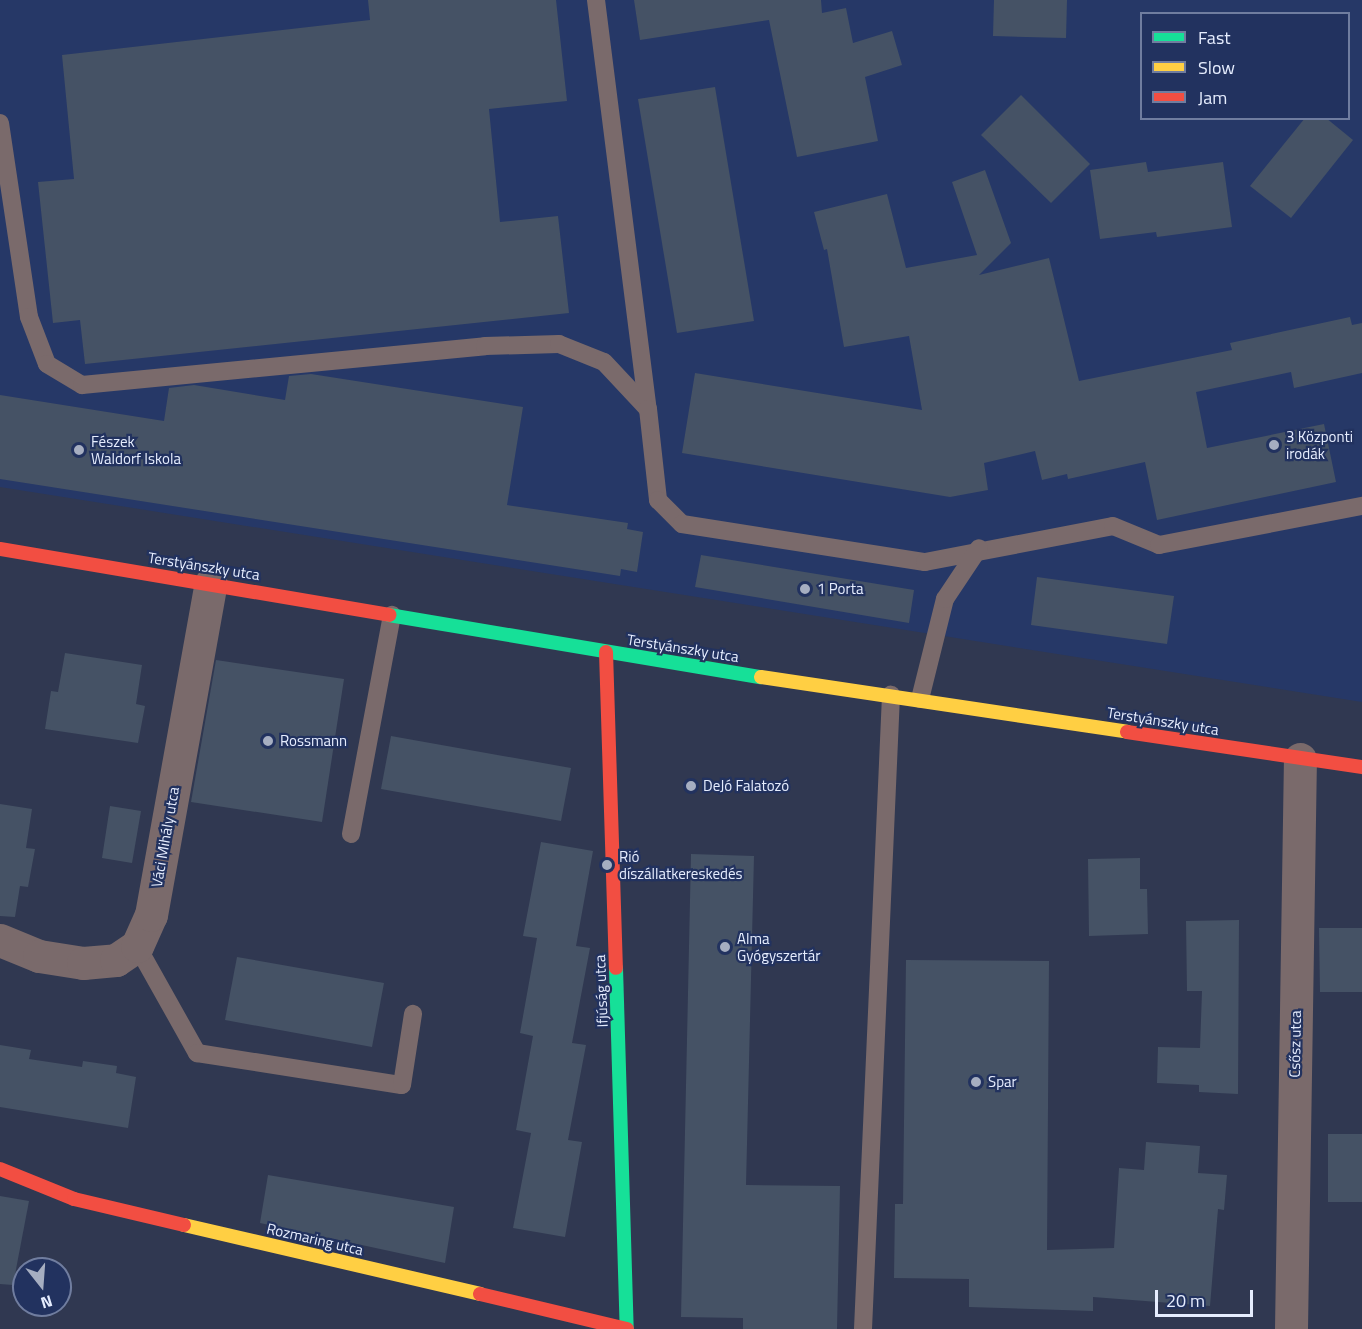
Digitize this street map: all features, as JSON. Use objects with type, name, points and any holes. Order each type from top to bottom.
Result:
[{"type":"main road","name":"Terstyánszky utca","points":[[0,549],[211,583],[606,652],[1362,767]]},
{"type":"main road","name":"Ifjúság utca","points":[[606,652],[627,1329]]},
{"type":"main road","name":"Rozmaring utca","points":[[0,1169],[74,1199],[627,1329]]},
{"type":"street","name":"Váci Mihály utca","points":[[137,946],[151,915],[211,583]]},
{"type":"street","name":"Csősz utca","points":[[1291,1329],[1300,759]]},
{"type":"street","points":[[0,940],[39,956],[83,963],[116,960],[137,946]]},
{"type":"lane","points":[[596,0],[658,500],[682,524],[925,562],[979,548],[1113,526],[1159,545],[1362,506]]},
{"type":"lane","points":[[0,123],[29,316],[47,364],[81,385],[485,346],[558,344],[604,362],[648,409]]},
{"type":"lane","points":[[920,699],[945,599],[979,548]]},
{"type":"lane","points":[[351,834],[392,615]]},
{"type":"lane","points":[[863,1329],[891,695]]},
{"type":"lane","points":[[137,946],[197,1053],[402,1085],[413,1014]]},
{"type":"shaded area","points":[[0,0],[1362,0],[1362,702],[0,487]]},
{"type":"building","points":[[368,0],[556,0],[567,101],[489,109],[500,222],[558,216],[569,313],[85,364],[80,320],[53,323],[38,182],[74,179],[62,55],[370,20]]},
{"type":"building","points":[[634,0],[821,0],[822,13],[846,8],[853,43],[892,31],[902,65],[865,77],[878,141],[797,157],[769,20],[640,40]]},
{"type":"building","points":[[994,0],[1067,0],[1066,38],[993,36]]},
{"type":"building","points":[[715,87],[754,321],[677,333],[638,99]]},
{"type":"building","points":[[1021,95],[1090,164],[1051,203],[981,135]]},
{"type":"building","points":[[1303,120],[1328,120],[1353,140],[1291,218],[1250,186]]},
{"type":"building","points":[[1146,162],[1148,172],[1223,162],[1232,227],[1157,237],[1156,232],[1100,239],[1090,170]]},
{"type":"building","points":[[985,170],[1011,243],[979,275],[1049,258],[1079,381],[1232,350],[1230,343],[1350,317],[1352,325],[1362,323],[1362,373],[1294,388],[1291,372],[1196,392],[1207,448],[1324,424],[1336,482],[1157,520],[1145,462],[1068,479],[1067,474],[1042,480],[1035,451],[984,463],[988,490],[950,497],[682,453],[695,373],[922,410],[909,336],[844,347],[827,249],[824,250],[814,212],[887,194],[906,268],[977,255],[952,182]]},
{"type":"building","points":[[311,374],[523,407],[507,505],[628,523],[627,529],[643,532],[637,572],[621,569],[620,576],[0,479],[0,395],[164,421],[169,388],[194,385],[285,400],[289,376]]},
{"type":"building","name":"1 Porta","points":[[701,555],[914,590],[909,623],[695,587]]},
{"type":"building","points":[[1037,577],[1174,596],[1167,644],[1031,625]]},
{"type":"building","points":[[65,653],[142,665],[136,704],[145,706],[138,743],[45,729],[51,691],[58,692]]},
{"type":"building","name":"Rossmann","points":[[216,660],[344,679],[322,822],[191,802]]},
{"type":"building","points":[[391,736],[571,768],[561,821],[381,789]]},
{"type":"building","points":[[0,804],[32,809],[26,848],[35,849],[28,887],[20,886],[15,917],[0,916]]},
{"type":"building","points":[[110,806],[141,811],[132,863],[102,858]]},
{"type":"building","points":[[541,842],[593,851],[576,946],[590,948],[572,1043],[586,1045],[568,1140],[582,1142],[565,1237],[513,1228],[531,1133],[516,1130],[533,1036],[520,1033],[537,938],[523,936]]},
{"type":"building","points":[[691,854],[754,856],[746,1185],[840,1186],[837,1329],[743,1329],[743,1318],[681,1317]]},
{"type":"building","points":[[1140,858],[1140,889],[1147,889],[1148,934],[1089,936],[1088,859]]},
{"type":"building","points":[[1239,920],[1238,1094],[1199,1092],[1199,1085],[1157,1083],[1158,1047],[1200,1048],[1202,991],[1187,991],[1186,921]]},
{"type":"building","points":[[1319,928],[1362,928],[1362,992],[1320,992]]},
{"type":"building","points":[[237,957],[384,983],[372,1047],[225,1020]]},
{"type":"building","name":"Spar","points":[[906,960],[1049,961],[1047,1250],[1114,1248],[1119,1168],[1144,1170],[1146,1142],[1200,1146],[1198,1173],[1227,1175],[1224,1210],[1218,1209],[1210,1306],[1093,1297],[1093,1311],[969,1307],[969,1279],[894,1278],[895,1204],[903,1204]]},
{"type":"building","points":[[0,1045],[31,1050],[29,1059],[82,1067],[83,1061],[117,1066],[116,1073],[136,1077],[128,1128],[0,1107]]},
{"type":"building","points":[[1328,1134],[1362,1134],[1362,1202],[1328,1202]]},
{"type":"building","points":[[268,1175],[454,1207],[445,1263],[260,1223]]},
{"type":"building","points":[[0,1196],[29,1201],[18,1257],[12,1257],[12,1285],[0,1284]]},
{"type":"traffic: fast","points":[[389,615],[761,677]]},
{"type":"traffic: fast","points":[[616,968],[627,1329]]},
{"type":"traffic: slow","points":[[761,677],[1127,732]]},
{"type":"traffic: slow","points":[[184,1225],[480,1294]]},
{"type":"traffic: jam","points":[[0,549],[389,615]]},
{"type":"traffic: jam","points":[[606,652],[616,968]]},
{"type":"traffic: jam","points":[[1127,732],[1362,767]]},
{"type":"traffic: jam","points":[[0,1169],[74,1199],[184,1225]]},
{"type":"traffic: jam","points":[[480,1294],[627,1329]]},
{"type":"place","name":"3 Központi irodák","points":[[1274,445]]},
{"type":"place","name":"Fészek Waldorf Iskola","points":[[79,450]]},
{"type":"place","name":"1 Porta","points":[[805,589]]},
{"type":"place","name":"Rossmann","points":[[268,741]]},
{"type":"place","name":"DeJó Falatozó","points":[[691,786]]},
{"type":"place","name":"Rió díszállatkereskedés","points":[[607,865]]},
{"type":"place","name":"Alma Gyógyszertár","points":[[725,947]]},
{"type":"place","name":"Spar","points":[[976,1082]]}]
